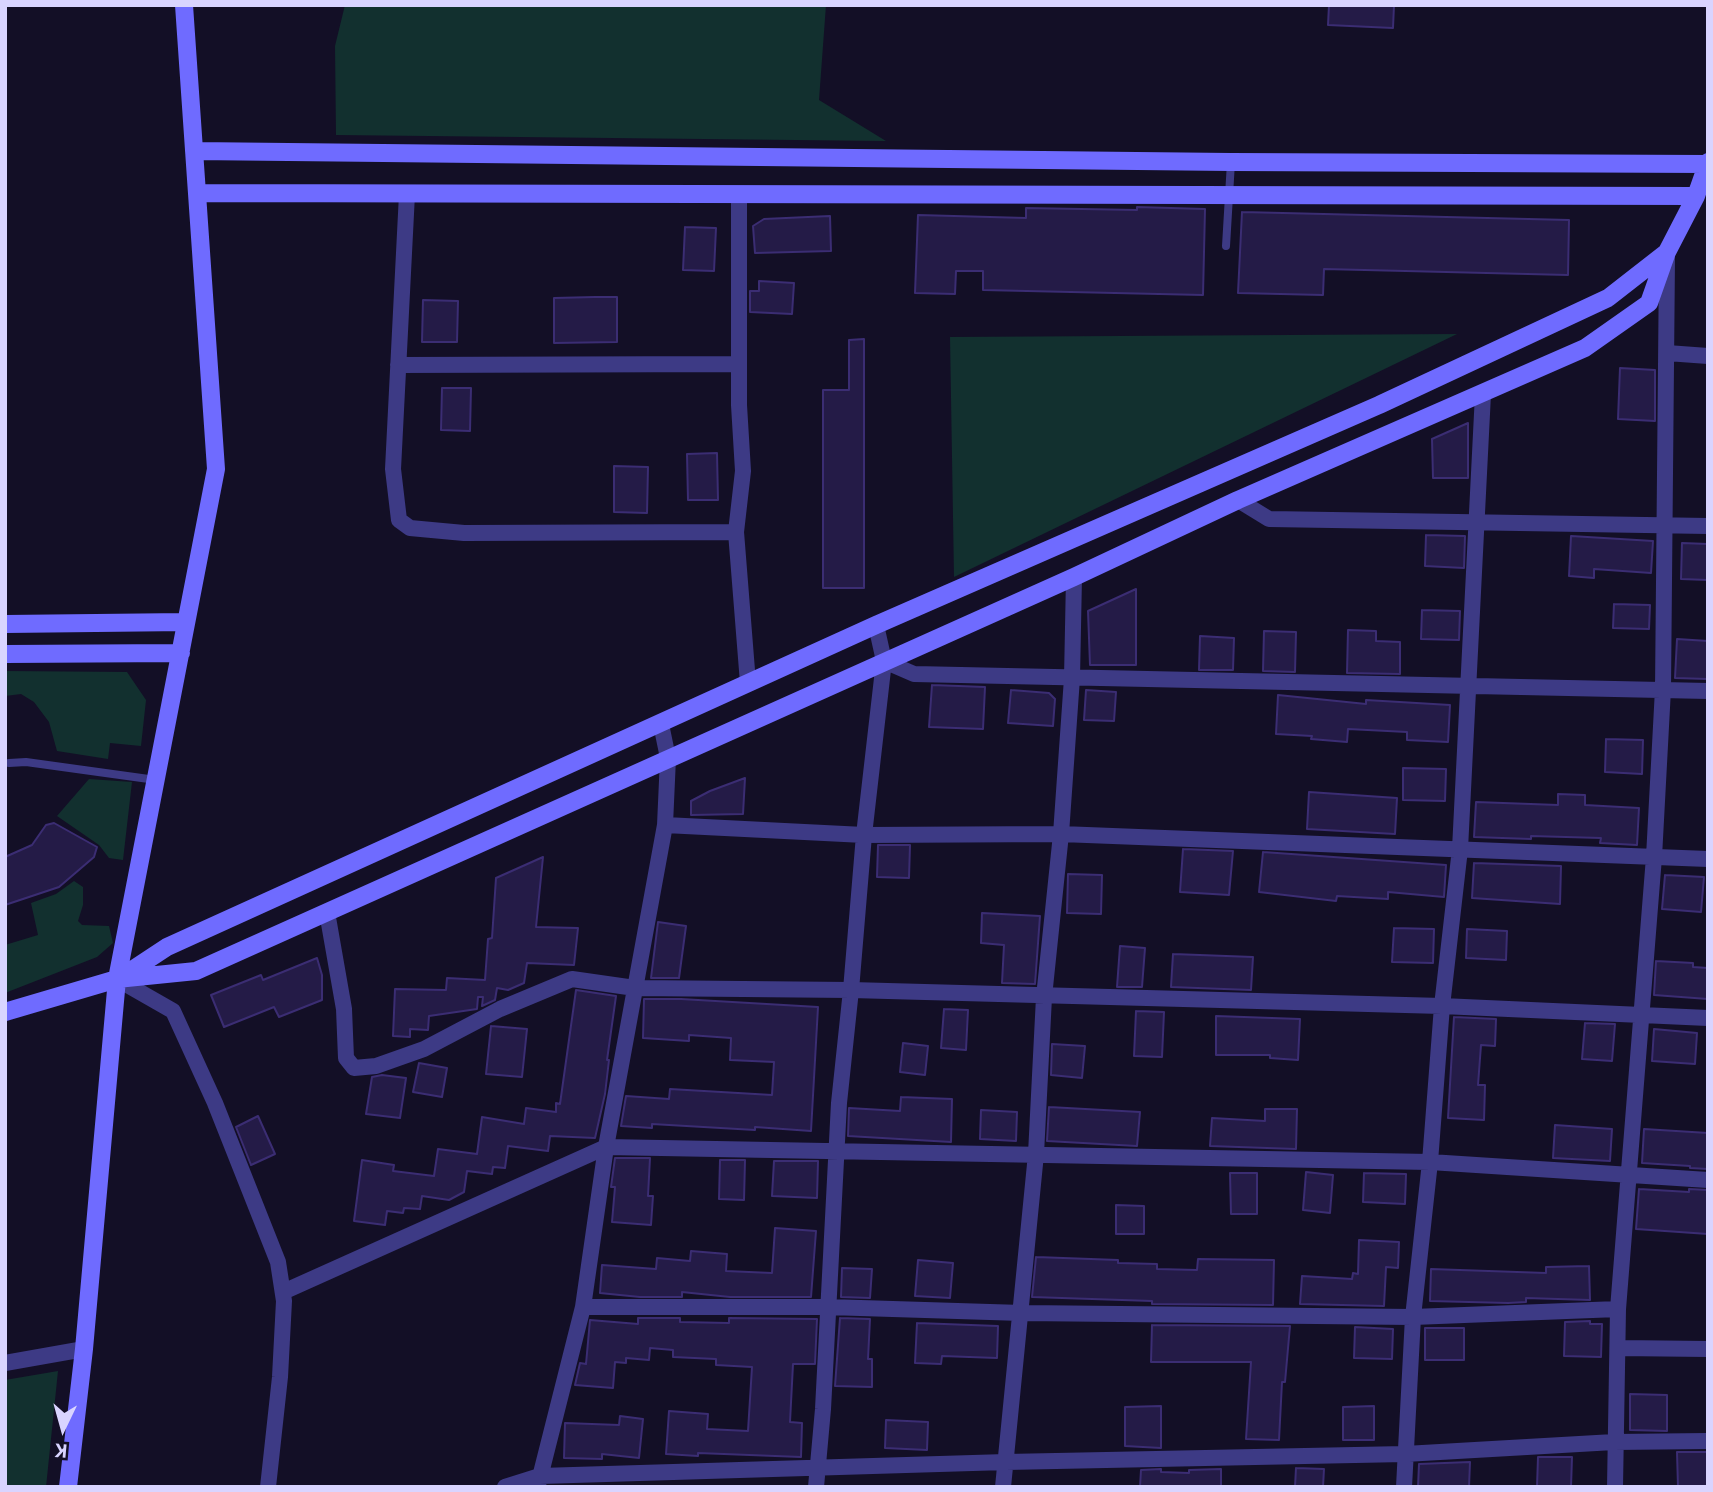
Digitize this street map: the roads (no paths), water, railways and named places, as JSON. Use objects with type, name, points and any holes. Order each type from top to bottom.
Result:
[{"type":"street","points":[[68,1487],[84,1349],[117,979],[216,469],[184,5]]},
{"type":"street","points":[[5,1012],[117,979],[196,971],[1074,577],[1238,500],[1585,348],[1649,303],[1667,252],[1696,196],[1708,163],[1231,162],[194,151]]},
{"type":"street","points":[[197,193],[1696,196]]},
{"type":"street","points":[[407,194],[393,469],[399,520],[411,528],[464,533],[736,532]]},
{"type":"street","points":[[739,194],[739,364],[743,471],[736,532],[748,683]]},
{"type":"street","points":[[1615,1487],[1618,1309],[1654,857],[1663,689],[1667,252]]},
{"type":"street","points":[[117,979],[167,947],[876,625],[1379,405],[1608,298],[1667,252]]},
{"type":"street","points":[[1667,353],[1708,356]]},
{"type":"street","points":[[398,365],[739,364]]},
{"type":"street","points":[[1404,1487],[1413,1317],[1430,1162],[1442,1006],[1460,849],[1483,394]]},
{"type":"street","points":[[1238,500],[1269,519],[1708,526]]},
{"type":"street","points":[[1003,1487],[1022,1314],[1036,1153],[1044,997],[1061,834],[1072,677],[1074,577]]},
{"type":"street","points":[[5,624],[187,622]]},
{"type":"street","points":[[816,1487],[839,1103],[852,989],[864,835],[884,661],[876,625]]},
{"type":"street","points":[[5,654],[180,653]]},
{"type":"street","points":[[884,661],[914,674],[1708,691]]},
{"type":"street","points":[[539,1481],[583,1307],[606,1147],[665,825],[668,758],[661,723]]},
{"type":"street","points":[[665,825],[864,835],[1061,834],[1708,859]]},
{"type":"street","points":[[327,912],[344,1009],[346,1058],[354,1068],[376,1066],[424,1049],[500,1009],[572,979],[635,988],[852,989],[1044,997],[1442,1006],[1708,1017]]},
{"type":"street","points":[[117,979],[173,1011],[215,1103],[278,1262],[283,1292],[279,1377],[268,1487]]},
{"type":"street","points":[[283,1292],[606,1147],[1430,1162],[1708,1180]]},
{"type":"street","points":[[583,1307],[828,1307],[1022,1314],[1413,1317],[1618,1309]]},
{"type":"street","points":[[1618,1348],[1708,1349]]},
{"type":"street","points":[[5,1363],[84,1349]]},
{"type":"street","points":[[505,1487],[539,1481],[818,1468],[1405,1454],[1614,1442],[1708,1441]]},
{"type":"lane","points":[[1226,246],[1231,162]]},
{"type":"lane","points":[[9,763],[26,762],[156,780]]}]
